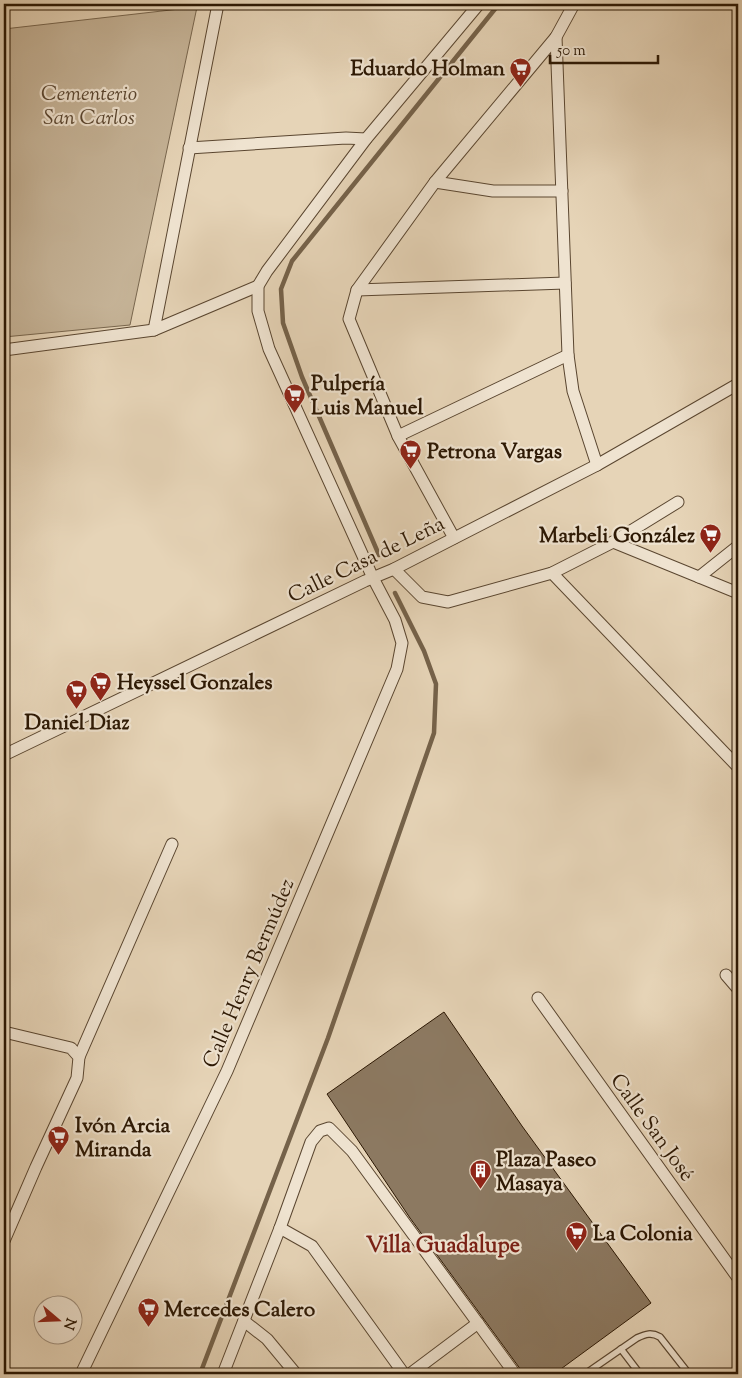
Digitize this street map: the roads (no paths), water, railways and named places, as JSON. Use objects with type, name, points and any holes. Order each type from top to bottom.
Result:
[{"type":"street","points":[[154,330],[218,4]]},
{"type":"street","points":[[4,350],[154,330],[258,286],[267,271],[366,139],[479,4]]},
{"type":"street","points":[[454,538],[398,436],[349,319],[357,290],[435,182],[556,37],[574,4]]},
{"type":"street","points":[[556,37],[568,355],[572,391],[597,465]]},
{"type":"street","points":[[189,148],[346,138],[366,139]]},
{"type":"street","points":[[435,182],[493,191],[562,190]]},
{"type":"street","points":[[357,290],[565,282]]},
{"type":"street","name":"Calle Henry Bermúdez","points":[[81,1374],[227,1070],[397,669],[402,643],[395,620],[373,578],[269,349],[258,311],[258,286]]},
{"type":"street","points":[[398,436],[568,355]]},
{"type":"street","name":"Calle Casa de Leña","points":[[4,755],[365,581],[394,569],[597,465],[738,384]]},
{"type":"street","points":[[394,569],[422,597],[448,602],[552,573],[613,542],[678,502]]},
{"type":"street","points":[[613,542],[738,593]]},
{"type":"street","points":[[699,577],[738,546]]},
{"type":"street","points":[[552,573],[738,767]]},
{"type":"street","points":[[4,1242],[77,1078],[79,1057],[172,844]]},
{"type":"street","points":[[726,976],[738,989]]},
{"type":"street","name":"Calle San José","points":[[538,998],[738,1278]]},
{"type":"street","points":[[4,1032],[71,1048],[79,1057]]},
{"type":"street","points":[[223,1374],[280,1228],[311,1142],[320,1131],[329,1128],[352,1151],[515,1374]]},
{"type":"street","points":[[280,1228],[312,1246],[404,1374]]},
{"type":"street","points":[[244,1321],[267,1339],[296,1374]]},
{"type":"street","points":[[410,1374],[478,1323]]},
{"type":"lane","points":[[589,1373],[637,1338],[645,1334],[653,1334],[660,1337],[689,1374]]},
{"type":"lane","points":[[621,1349],[640,1374]]},
{"type":"waterway","points":[[379,555],[302,377],[283,323],[281,289],[292,261],[499,4]]},
{"type":"waterway","points":[[200,1374],[328,1038],[434,733],[436,684],[424,651],[395,593]]},
{"type":"place","name":"Eduardo Holman","points":[[521,87]]},
{"type":"place","name":"Pulpería Luis Manuel","points":[[295,414]]},
{"type":"place","name":"Petrona Vargas","points":[[411,470]]},
{"type":"place","name":"Marbeli González","points":[[711,554]]},
{"type":"place","name":"Heyssel Gonzales","points":[[101,701]]},
{"type":"place","name":"Daniel Diaz","points":[[77,709]]},
{"type":"place","name":"Ivón Arcia Miranda","points":[[59,1156]]},
{"type":"place","name":"Plaza Paseo Masaya","points":[[480,1190]]},
{"type":"place","name":"La Colonia","points":[[577,1252]]},
{"type":"place","name":"Mercedes Calero","points":[[148,1328]]},
{"type":"district","name":"Villa Guadalupe","points":[[443,1244]]},
{"type":"park label","name":"Cementerio San Carlos","points":[[89,105]]}]
